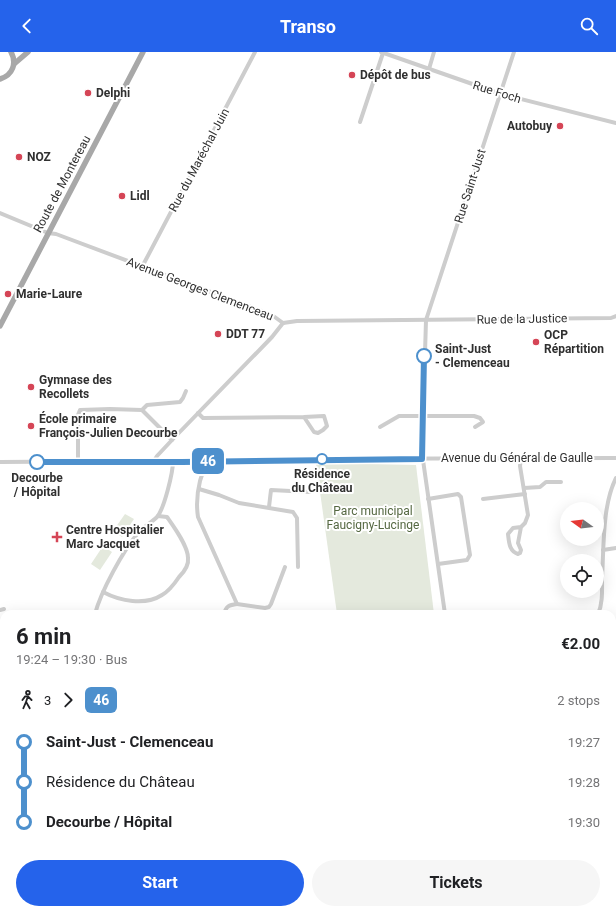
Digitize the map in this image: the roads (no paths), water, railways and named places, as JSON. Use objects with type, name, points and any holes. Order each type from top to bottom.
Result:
[{"type":"main road","points":[[0,79],[8,75],[12,70],[14,60],[11,52]]},
{"type":"main road","points":[[14,64],[28,52]]},
{"type":"main road","name":"Route de Montereau","points":[[0,326],[144,52]]},
{"type":"street","name":"Rue du Maréchal Juin","points":[[142,267],[255,52]]},
{"type":"street","points":[[360,122],[382,52]]},
{"type":"street","name":"Rue Foch","points":[[382,52],[501,94],[616,124]]},
{"type":"street","points":[[429,69],[434,52]]},
{"type":"street","name":"Rue Saint-Just","points":[[444,610],[422,459],[426,320],[514,52]]},
{"type":"street","name":"Avenue Georges Clemenceau","points":[[0,213],[48,233],[56,234],[272,315],[283,323],[297,321],[426,320]]},
{"type":"street","name":"Rue de la Justice","points":[[426,320],[611,318],[616,316]]},
{"type":"street","points":[[154,461],[172,440],[272,337],[283,323]]},
{"type":"street","points":[[142,410],[147,405],[180,402],[186,391]]},
{"type":"street","points":[[78,461],[78,415],[80,410],[142,410],[172,440]]},
{"type":"street","points":[[198,413],[203,418],[324,416],[327,426],[318,433],[314,432],[304,417]]},
{"type":"street","points":[[380,427],[399,416],[474,416],[480,418],[482,422],[476,427]]},
{"type":"street","points":[[520,458],[528,515],[526,523],[521,527],[513,528],[508,534],[510,548],[518,554],[521,550],[518,543],[521,527]]},
{"type":"street","name":"Avenue du Général de Gaulle","points":[[0,462],[616,458]]},
{"type":"street","points":[[96,610],[103,592],[123,554],[139,532],[158,516],[171,479],[174,461]]},
{"type":"street","points":[[204,461],[196,503],[198,517],[237,604]]},
{"type":"street","points":[[600,610],[608,501],[611,487],[616,478]]},
{"type":"street","points":[[524,488],[540,487],[546,482],[561,482]]},
{"type":"street","points":[[199,489],[240,503],[269,507],[295,513],[297,518],[298,567]]},
{"type":"street","points":[[269,507],[271,490],[310,492]]},
{"type":"street","points":[[428,499],[458,494],[461,496],[470,555],[467,560],[438,564]]},
{"type":"street","points":[[483,498],[525,494]]},
{"type":"street","points":[[103,592],[112,597],[130,601],[139,601],[158,597],[164,594],[184,571],[188,561],[186,549],[167,517],[158,516]]},
{"type":"street","points":[[603,550],[616,548]]},
{"type":"street","points":[[225,610],[228,606],[237,604],[265,608],[269,607],[285,567]]},
{"type":"place","name":"Dépôt de bus","points":[[352,75]]},
{"type":"place","name":"Delphi","points":[[88,93]]},
{"type":"place","name":"Autobuy","points":[[560,126]]},
{"type":"place","name":"NOZ","points":[[19,157]]},
{"type":"place","name":"Lidl","points":[[122,196]]},
{"type":"place","name":"Marie-Laure","points":[[8,294]]},
{"type":"place","name":"DDT 77","points":[[218,334]]},
{"type":"place","name":"OCP Répartition","points":[[536,342]]},
{"type":"place","name":"Saint-Just - Clemenceau","points":[[424,356]]},
{"type":"place","name":"Gymnase des Recollets","points":[[31,387]]},
{"type":"place","name":"École primaire François-Julien Decourbe","points":[[31,426]]},
{"type":"place","name":"Résidence du Château","points":[[322,459]]},
{"type":"place","name":"Decourbe / Hôpital","points":[[37,462]]},
{"type":"place","name":"Centre Hospitalier Marc Jacquet","points":[[57,537]]},
{"type":"park label","name":"Parc municipal Faucigny-Lucinge","points":[[373,518]]}]
